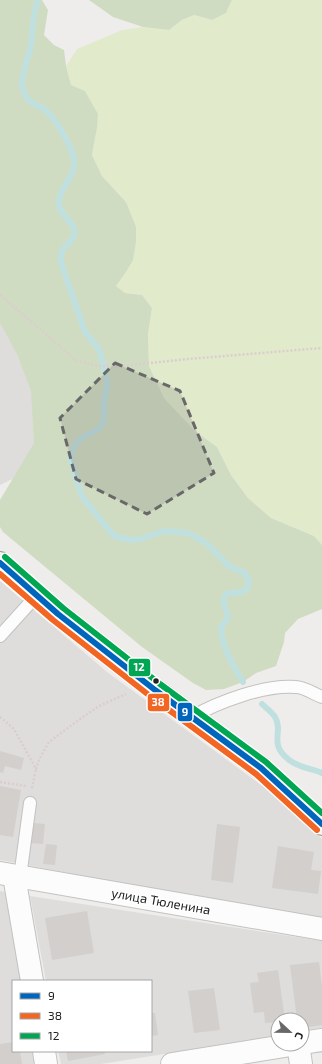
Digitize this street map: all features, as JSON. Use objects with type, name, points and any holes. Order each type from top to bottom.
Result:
[{"type":"main road","points":[[0,563],[64,619],[261,768],[322,824]]},
{"type":"street","name":"улица Тюленина","points":[[11,876],[322,929]]},
{"type":"street","points":[[11,876],[32,980]]},
{"type":"street","points":[[310,1042],[322,1040]]},
{"type":"street","points":[[172,1064],[270,1048]]},
{"type":"street","points":[[44,1052],[46,1064]]},
{"type":"street","points":[[299,1052],[301,1064]]},
{"type":"lane","points":[[0,636],[37,595]]},
{"type":"lane","points":[[192,717],[205,710],[234,699],[269,688],[297,686],[322,697]]},
{"type":"lane","points":[[11,876],[30,803]]},
{"type":"path","points":[[0,295],[76,360],[92,365],[112,367],[196,358],[322,348]]},
{"type":"path","points":[[0,717],[14,729],[36,769],[49,742],[98,706],[127,694]]},
{"type":"path","points":[[0,782],[33,788]]},
{"type":"highlighted area","points":[[115,363],[180,391],[214,473],[147,514],[76,479],[60,418]]},
{"type":"shaded area","points":[[0,295],[60,456],[0,485]]},
{"type":"shaded area","points":[[0,581],[107,672],[283,801],[322,839],[322,921],[0,860]]},
{"type":"shaded area","points":[[0,891],[5,892],[21,980],[12,980],[12,1052],[32,1052],[35,1064],[0,1064]]},
{"type":"shaded area","points":[[30,896],[322,941],[322,1030],[310,1032],[310,1012],[270,1012],[270,1037],[101,1064],[61,1064],[58,1052],[152,1052],[152,980],[46,980]]},
{"type":"green space","points":[[0,0],[42,0],[48,10],[44,35],[54,45],[64,50],[71,85],[85,91],[98,114],[92,155],[102,176],[126,202],[136,227],[136,242],[133,260],[116,286],[125,293],[142,295],[152,308],[148,334],[149,366],[164,398],[195,431],[217,447],[231,475],[248,498],[271,518],[314,536],[322,545],[322,609],[298,619],[285,633],[284,642],[276,666],[256,673],[243,682],[224,689],[206,690],[193,683],[142,647],[3,532],[0,527],[0,500],[34,443],[31,391],[17,354],[0,323]]},
{"type":"green space","points":[[89,0],[232,0],[226,13],[212,20],[194,15],[182,20],[169,30],[143,27],[113,17]]},
{"type":"green space","points":[[232,0],[322,0],[322,545],[314,536],[271,518],[248,498],[231,475],[217,447],[195,431],[164,398],[149,366],[148,334],[152,308],[142,295],[125,293],[116,286],[126,272],[126,202],[102,176],[92,155],[97,128],[85,91],[71,85],[66,66],[77,49],[122,30],[143,27],[169,30],[182,20],[194,15],[212,20],[226,13]]},
{"type":"building","points":[[0,751],[24,758],[21,770],[5,766],[3,773],[0,772]]},
{"type":"building","points":[[0,786],[21,790],[13,837],[0,835]]},
{"type":"building","points":[[33,823],[45,824],[43,844],[31,843]]},
{"type":"building","points":[[217,824],[240,827],[233,883],[211,880]]},
{"type":"building","points":[[46,844],[57,845],[55,865],[43,864]]},
{"type":"building","points":[[278,846],[314,852],[311,870],[321,871],[318,894],[272,888]]},
{"type":"building","points":[[87,911],[94,953],[52,960],[45,918]]},
{"type":"building","points":[[319,962],[322,987],[322,1025],[310,1027],[310,1012],[296,1012],[290,965]]},
{"type":"building","points":[[278,970],[284,1012],[270,1012],[270,1023],[265,1023],[264,1012],[254,1013],[250,983],[259,982],[257,973]]},
{"type":"building","points":[[214,988],[220,1030],[194,1033],[188,991]]},
{"type":"building","points":[[152,1013],[155,1013],[158,1035],[152,1036]]},
{"type":"building","points":[[12,1042],[12,1052],[20,1052],[22,1064],[0,1064],[0,1044]]},
{"type":"building","points":[[66,1052],[104,1052],[105,1054],[68,1061]]},
{"type":"waterway","points":[[38,0],[34,17],[31,45],[22,86],[29,100],[44,109],[53,119],[67,141],[73,155],[74,167],[62,192],[59,203],[62,212],[73,226],[74,235],[63,249],[61,263],[85,332],[99,349],[107,380],[107,389],[104,400],[104,420],[97,430],[78,441],[70,458],[82,497],[114,536],[131,540],[141,539],[164,531],[188,533],[206,543],[230,567],[245,573],[249,581],[247,589],[240,593],[228,593],[224,597],[224,604],[228,616],[226,621],[221,626],[223,642],[231,662],[243,682]]},
{"type":"waterway","points":[[262,704],[275,717],[278,728],[277,743],[282,753],[292,762],[322,773]]},
{"type":"transit line","name":"12","points":[[5,557],[63,608],[160,684],[266,762],[322,813]]},
{"type":"transit line","name":"9","points":[[0,563],[58,614],[155,690],[261,768],[322,824]]},
{"type":"transit line","name":"38","points":[[0,574],[53,620],[150,696],[256,774],[317,830]]}]
